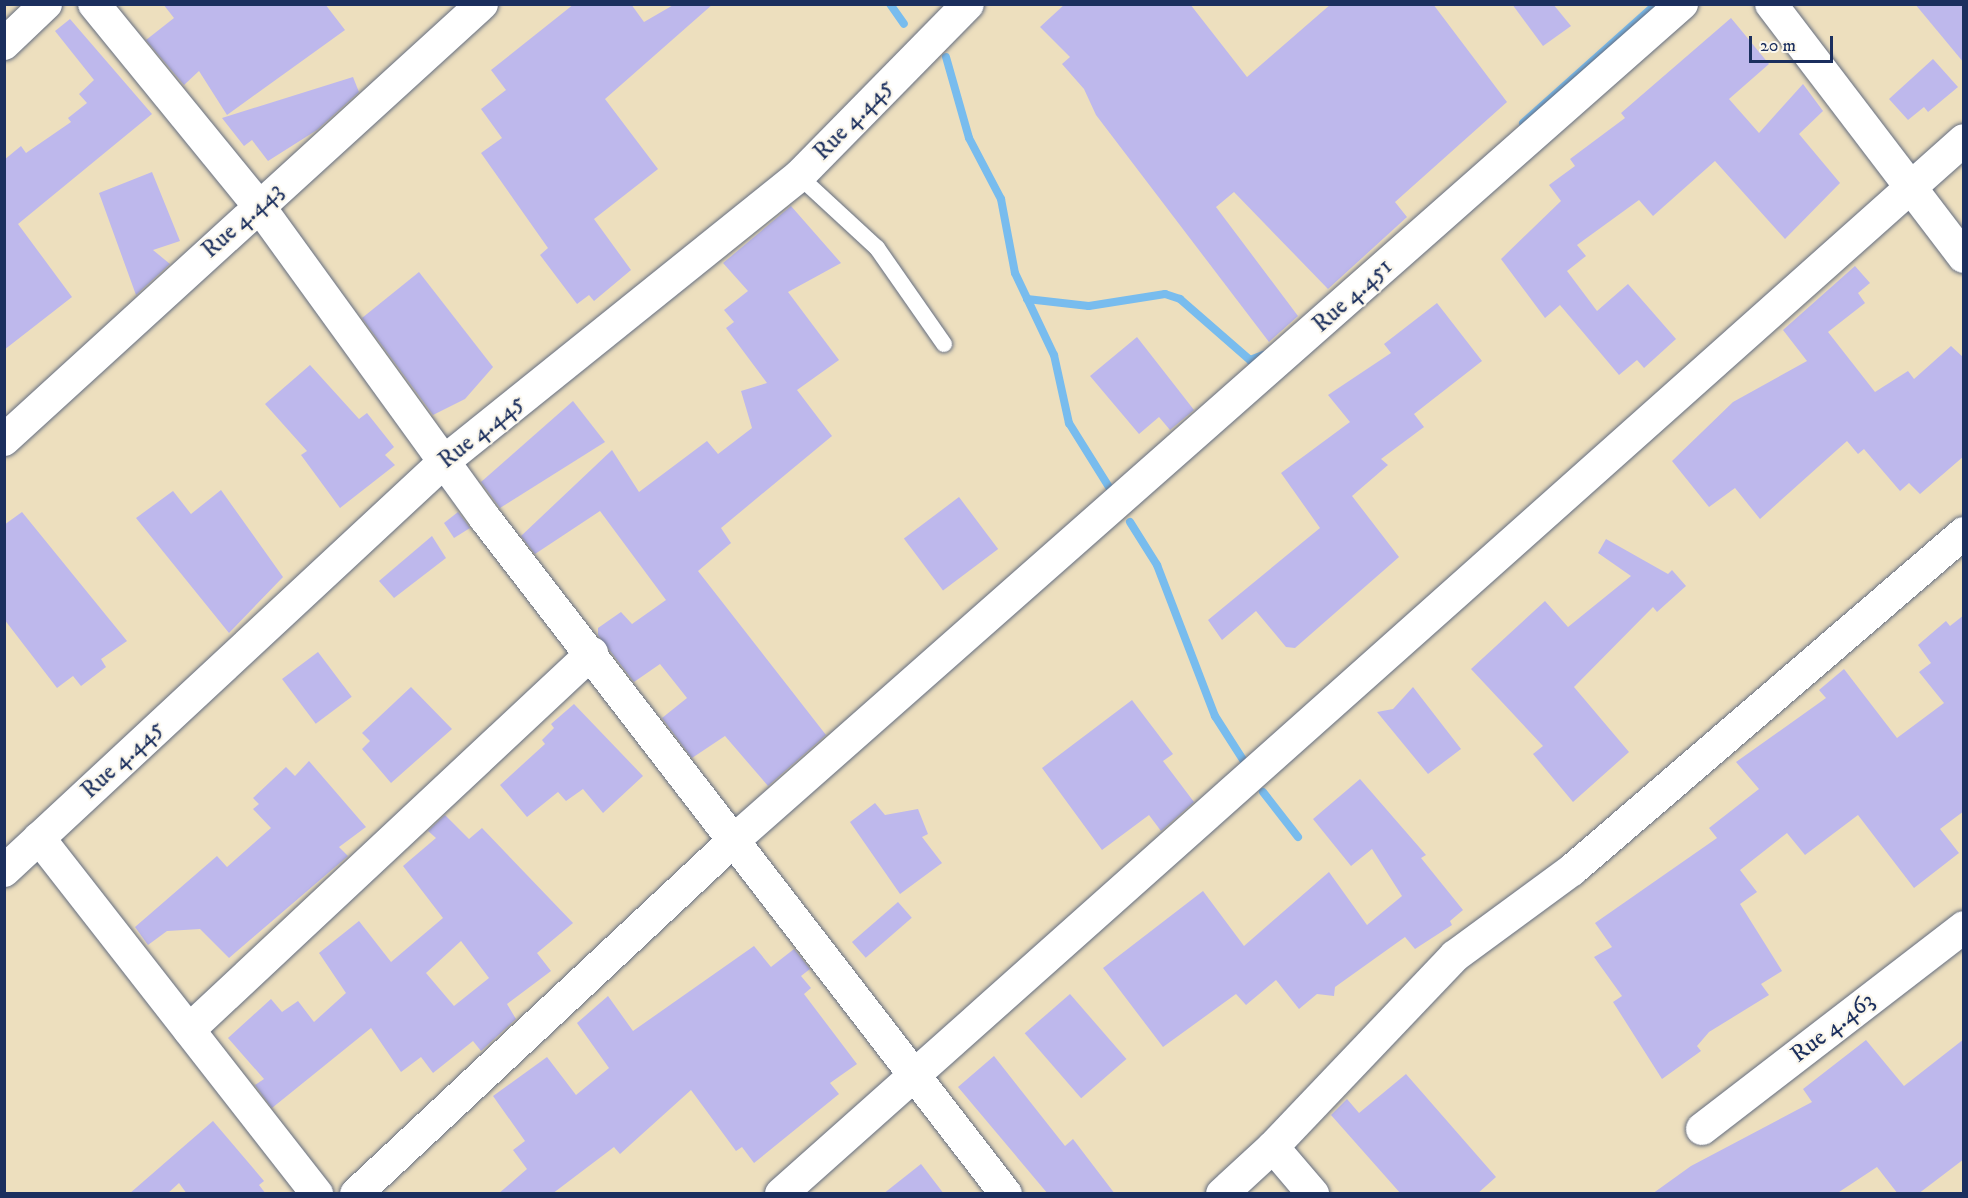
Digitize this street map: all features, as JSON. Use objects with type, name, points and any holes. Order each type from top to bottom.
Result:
[{"type":"street","points":[[4,44],[46,4]]},
{"type":"street","points":[[94,4],[259,206],[447,459],[484,518],[592,653],[732,842],[917,1074],[1006,1194]]},
{"type":"street","name":"Rue 4.443","points":[[4,440],[482,4]]},
{"type":"street","name":"Rue 4.445","points":[[4,871],[447,459],[799,176],[968,4]]},
{"type":"street","name":"Rue 4.451","points":[[356,1194],[732,842],[1024,588],[1682,4]]},
{"type":"street","points":[[1771,4],[1964,257]]},
{"type":"street","points":[[781,1194],[1964,140]]},
{"type":"street","points":[[1222,1194],[1273,1147],[1455,956],[1572,870],[1964,533]]},
{"type":"street","points":[[189,1030],[592,653]]},
{"type":"street","points":[[39,838],[317,1194]]},
{"type":"street","name":"Rue 4.463","points":[[1702,1129],[1964,927]]},
{"type":"street","points":[[1273,1147],[1313,1194]]},
{"type":"lane","points":[[799,176],[877,248],[944,344]]},
{"type":"building","points":[[163,4],[325,4],[345,30],[227,115],[199,71],[184,85],[146,40],[174,18]]},
{"type":"building","points":[[574,4],[631,4],[644,22],[675,4],[713,4],[605,99],[658,169],[594,219],[631,270],[594,301],[589,295],[577,304],[540,255],[548,248],[481,153],[502,138],[481,109],[506,90],[491,70]]},
{"type":"building","points":[[1065,4],[1190,4],[1247,77],[1331,4],[1433,4],[1507,102],[1395,202],[1407,217],[1328,289],[1234,192],[1216,207],[1298,316],[1269,342],[1096,115],[1084,89],[1062,64],[1070,57],[1040,27]]},
{"type":"building","points":[[1512,4],[1553,4],[1571,26],[1543,46]]},
{"type":"building","points":[[1915,4],[1964,4],[1964,63]]},
{"type":"building","points":[[1731,18],[1769,64],[1729,99],[1759,133],[1803,84],[1823,111],[1799,134],[1840,183],[1785,239],[1715,161],[1653,216],[1639,200],[1577,245],[1586,256],[1567,271],[1597,311],[1628,284],[1676,339],[1644,368],[1637,360],[1619,375],[1560,305],[1545,318],[1501,259],[1561,201],[1549,185],[1575,166],[1570,159],[1625,118],[1621,113]]},
{"type":"building","points":[[70,19],[152,114],[18,224],[72,297],[4,350],[4,160],[21,146],[26,153],[71,122],[68,118],[87,103],[79,94],[94,80],[55,31]]},
{"type":"building","points":[[1933,59],[1958,87],[1928,112],[1924,107],[1908,120],[1889,99]]},
{"type":"building","points":[[353,77],[359,92],[317,130],[268,161],[252,140],[244,146],[222,118]]},
{"type":"building","points":[[152,172],[180,241],[153,250],[170,264],[136,295],[99,193]]},
{"type":"building","points":[[791,206],[841,263],[788,292],[839,360],[797,390],[832,436],[721,528],[731,543],[698,571],[826,735],[768,786],[725,736],[692,758],[662,718],[687,698],[660,664],[634,682],[598,635],[598,628],[621,612],[632,624],[666,600],[600,511],[535,554],[521,536],[612,450],[639,492],[707,441],[718,454],[752,428],[741,391],[767,383],[726,328],[734,322],[724,310],[748,291],[723,263]]},
{"type":"building","points":[[1855,266],[1870,283],[1858,293],[1865,303],[1828,332],[1875,392],[1908,371],[1914,379],[1951,346],[1964,358],[1964,456],[1920,494],[1909,483],[1900,491],[1864,449],[1858,454],[1847,441],[1760,519],[1735,488],[1709,507],[1672,461],[1733,402],[1807,361],[1783,330]]},
{"type":"building","points":[[419,272],[493,367],[465,399],[433,415],[362,318]]},
{"type":"building","points":[[1437,303],[1482,361],[1414,414],[1424,427],[1381,459],[1388,465],[1352,496],[1399,557],[1295,648],[1286,647],[1256,611],[1222,640],[1208,620],[1320,528],[1281,473],[1350,422],[1328,395],[1391,353],[1384,344]]},
{"type":"building","points":[[1137,337],[1194,410],[1170,430],[1159,417],[1139,434],[1090,376]]},
{"type":"building","points":[[310,365],[359,419],[367,413],[394,447],[385,455],[395,465],[340,508],[301,455],[307,451],[265,404]]},
{"type":"building","points":[[573,401],[605,442],[500,508],[481,482]]},
{"type":"building","points":[[221,490],[283,577],[229,633],[136,518],[173,491],[191,514]]},
{"type":"building","points":[[959,497],[998,549],[943,590],[904,539]]},
{"type":"building","points":[[22,512],[127,641],[101,659],[106,667],[81,686],[73,676],[57,688],[4,619],[4,525]]},
{"type":"building","points":[[458,512],[470,528],[454,538],[444,523]]},
{"type":"building","points":[[432,536],[446,558],[394,598],[379,581]]},
{"type":"building","points":[[1606,539],[1668,574],[1672,570],[1686,586],[1657,612],[1653,607],[1574,687],[1629,752],[1573,802],[1533,754],[1543,746],[1471,669],[1545,601],[1568,627],[1631,576],[1598,553]]},
{"type":"building","points":[[1964,615],[1964,811],[1940,829],[1959,853],[1914,888],[1858,815],[1805,855],[1787,833],[1740,870],[1757,892],[1740,904],[1782,971],[1761,984],[1769,995],[1709,1032],[1697,1046],[1701,1051],[1662,1079],[1613,1002],[1622,996],[1594,957],[1612,947],[1595,923],[1717,838],[1709,828],[1759,789],[1736,762],[1826,698],[1819,690],[1844,669],[1897,738],[1944,703],[1919,672],[1931,663],[1918,645],[1946,621],[1950,626]]},
{"type":"building","points":[[318,652],[352,697],[316,724],[282,679]]},
{"type":"building","points":[[411,687],[452,729],[391,783],[362,749],[370,741],[362,733]]},
{"type":"building","points":[[1413,687],[1461,749],[1428,774],[1377,712],[1393,709]]},
{"type":"building","points":[[1132,700],[1173,754],[1163,761],[1194,802],[1161,831],[1149,815],[1102,850],[1042,768]]},
{"type":"building","points":[[574,704],[643,776],[603,813],[583,789],[566,801],[558,792],[527,817],[500,785],[545,744],[542,740],[554,728],[551,724]]},
{"type":"building","points":[[309,761],[366,827],[339,847],[348,856],[229,958],[200,929],[167,931],[148,945],[135,927],[217,856],[227,867],[271,828],[253,809],[259,804],[253,798],[286,767],[295,776]]},
{"type":"building","points":[[1360,779],[1426,855],[1421,858],[1463,910],[1450,921],[1452,925],[1415,949],[1405,937],[1335,987],[1334,996],[1317,994],[1299,1009],[1276,980],[1246,1005],[1236,994],[1163,1047],[1103,968],[1203,891],[1244,946],[1329,872],[1367,925],[1402,896],[1372,849],[1351,866],[1313,819]]},
{"type":"building","points":[[875,803],[885,815],[918,809],[928,834],[922,837],[942,863],[900,894],[850,822]]},
{"type":"building","points":[[445,815],[469,839],[482,828],[573,923],[537,953],[551,971],[507,1004],[516,1019],[481,1051],[473,1041],[433,1073],[421,1057],[401,1072],[371,1028],[272,1108],[255,1085],[264,1079],[228,1038],[271,999],[282,1012],[298,1001],[314,1022],[346,993],[319,953],[359,921],[391,962],[443,918],[403,866],[436,838],[428,831]],"holes":[[[461,941],[489,978],[454,1006],[426,973]]]},
{"type":"building","points":[[898,902],[912,918],[866,958],[852,942]]},
{"type":"building","points":[[754,946],[771,967],[794,949],[810,969],[801,976],[811,988],[804,994],[857,1064],[830,1083],[839,1094],[754,1163],[742,1147],[736,1151],[691,1090],[620,1154],[614,1147],[552,1194],[498,1194],[527,1169],[513,1150],[525,1141],[493,1096],[547,1057],[576,1095],[609,1068],[577,1023],[608,996],[633,1031]]},
{"type":"building","points":[[1070,994],[1126,1059],[1081,1098],[1025,1033]]},
{"type":"building","points":[[1964,1039],[1964,1159],[1918,1194],[1898,1194],[1877,1167],[1836,1194],[1652,1194],[1691,1166],[1812,1102],[1803,1089],[1866,1040],[1904,1086]]},
{"type":"building","points":[[994,1056],[1065,1146],[1073,1139],[1115,1194],[1048,1194],[958,1087]]},
{"type":"building","points":[[1406,1074],[1496,1177],[1477,1194],[1401,1194],[1331,1115],[1347,1099],[1359,1113]]},
{"type":"building","points":[[213,1121],[264,1181],[259,1185],[266,1194],[187,1194],[179,1183],[167,1194],[129,1194]]},
{"type":"building","points":[[921,1164],[944,1194],[883,1194]]},
{"type":"waterway","points":[[890,4],[904,24]]},
{"type":"waterway","points":[[1523,123],[1656,4]]},
{"type":"waterway","points":[[946,57],[969,138],[1001,199],[1015,273],[1054,355],[1069,423],[1114,495]]},
{"type":"waterway","points":[[1027,299],[1089,306],[1165,294],[1180,299],[1250,360],[1263,355]]},
{"type":"waterway","points":[[1130,522],[1157,565],[1215,716],[1247,766]]},
{"type":"waterway","points":[[1263,792],[1298,837]]}]
